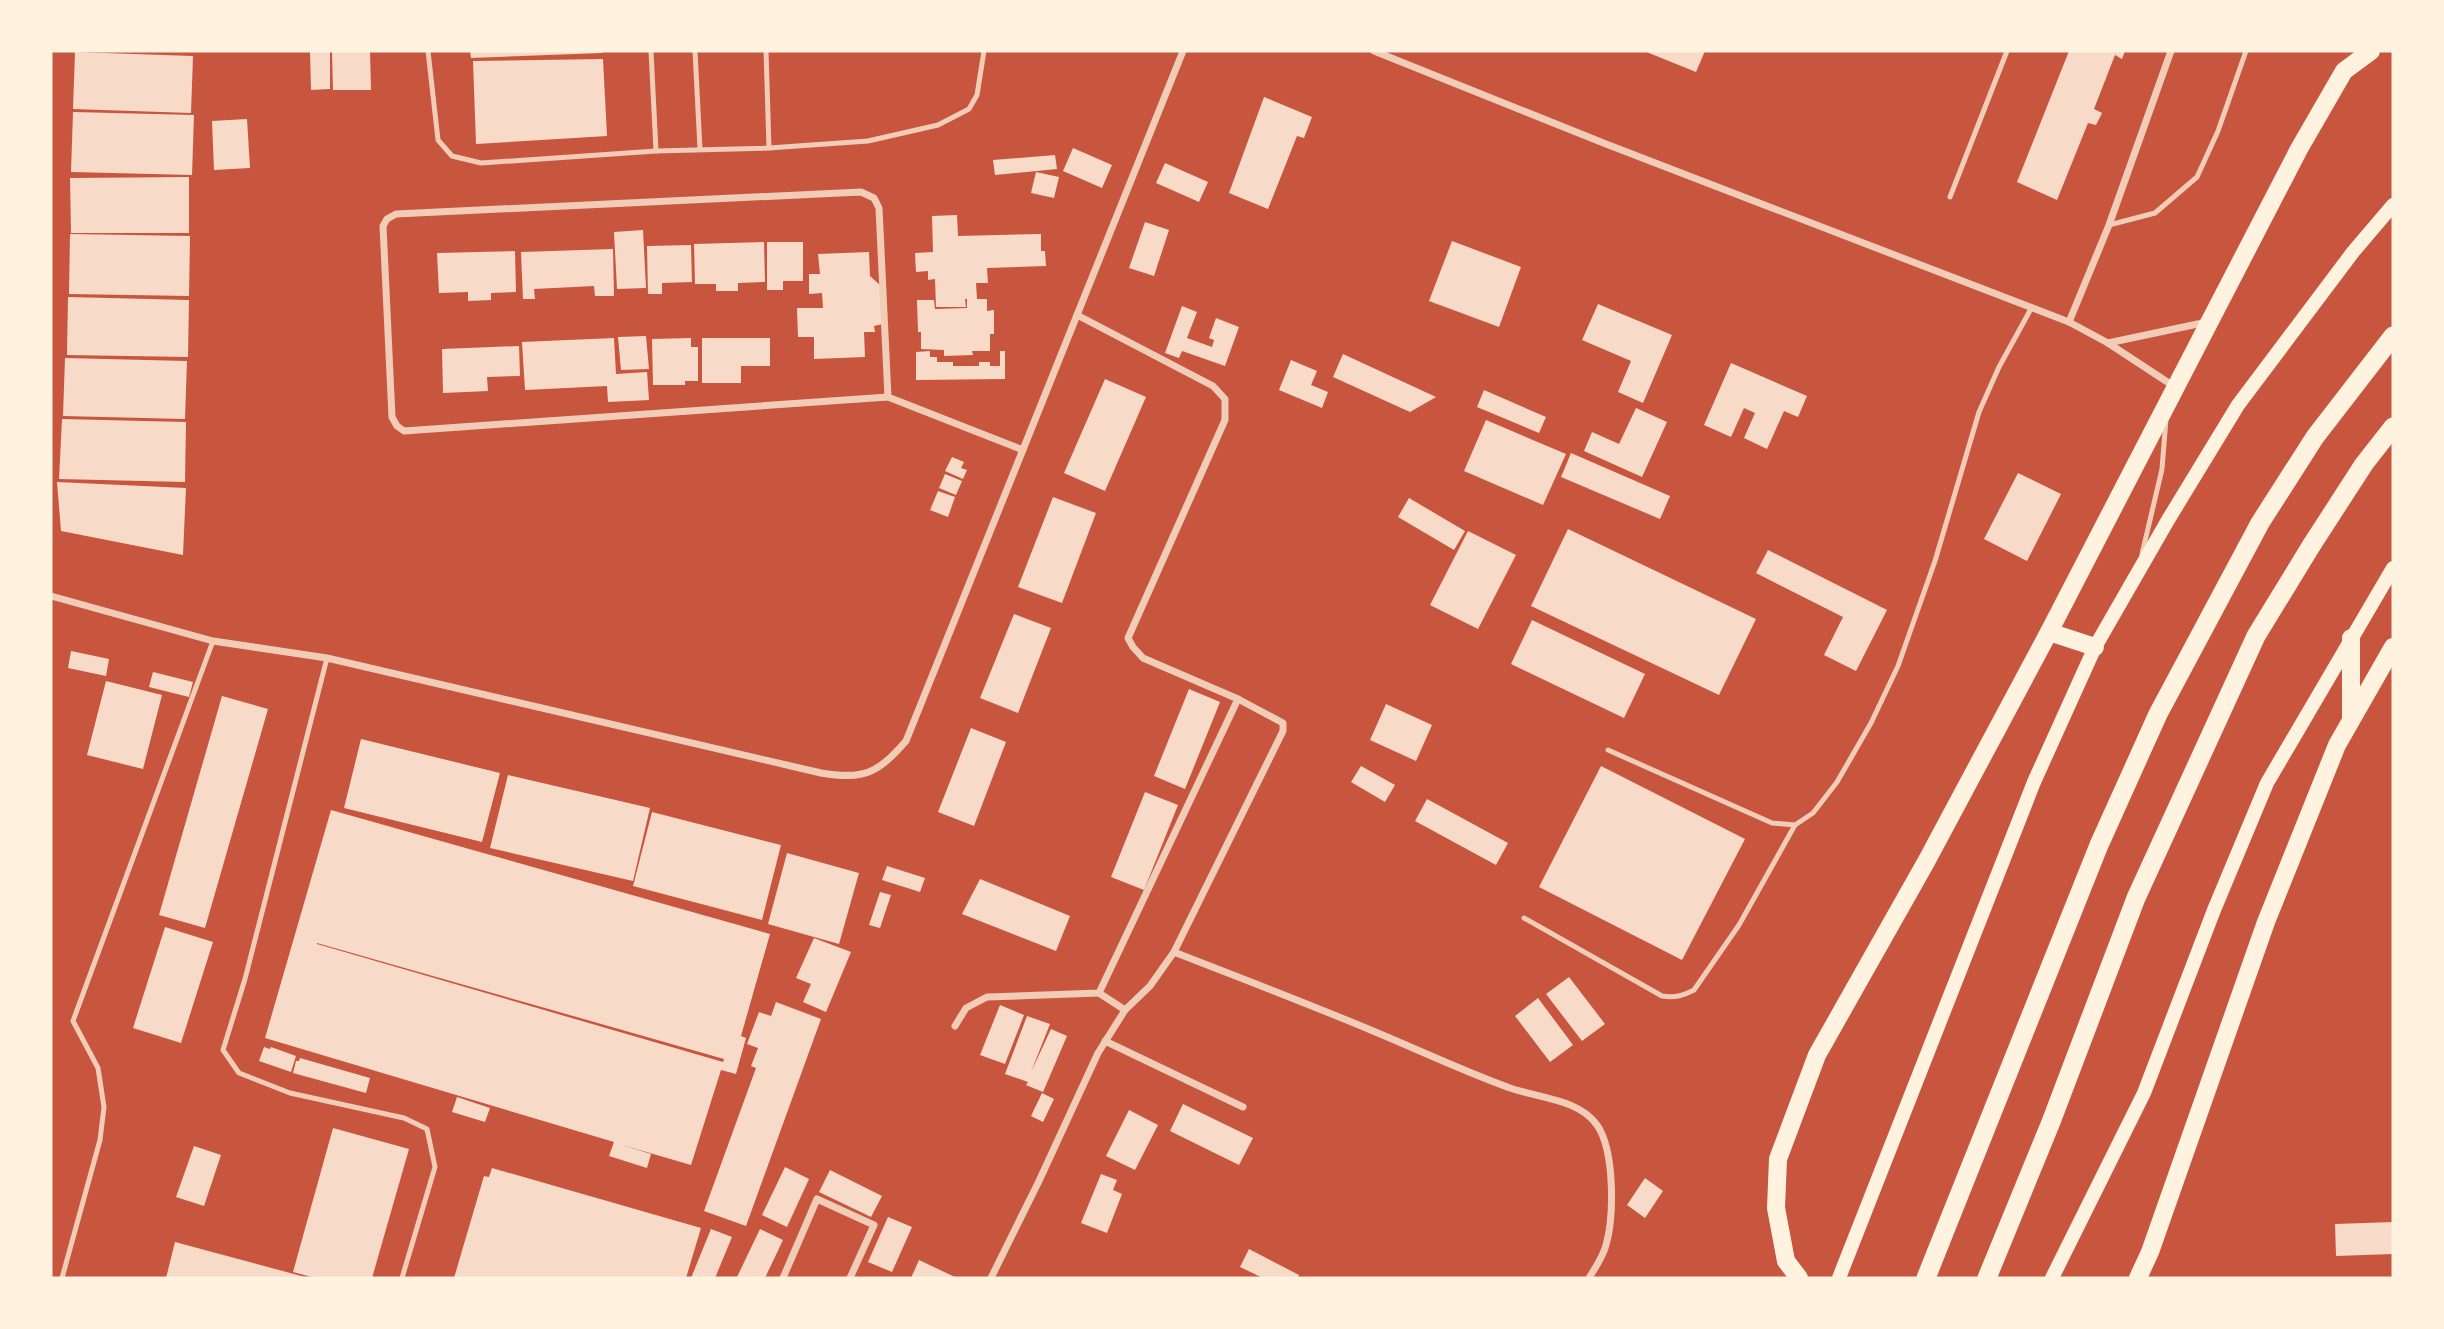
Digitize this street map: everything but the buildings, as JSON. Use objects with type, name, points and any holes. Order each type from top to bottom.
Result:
[{"type":"highway","points":[[1926,1278],[2094,858],[2158,713],[2260,523],[2315,437],[2393,336]]},
{"type":"highway","points":[[1987,1278],[2051,1122],[2136,898],[2251,648],[2311,546],[2364,464],[2393,427]]},
{"type":"main road","points":[[1798,1278],[1786,1261],[1776,1208],[1778,1159],[1816,1055],[1926,862],[2049,632],[2208,322],[2344,71],[2348,51]]},
{"type":"main road","points":[[2344,71],[2371,51]]},
{"type":"main road","points":[[1839,1278],[2034,782],[2095,647],[2238,405],[2353,252],[2393,205]]},
{"type":"main road","points":[[2052,1278],[2144,1093],[2214,909],[2267,783],[2393,568]]},
{"type":"main road","points":[[2049,632],[2095,647]]},
{"type":"main road","points":[[2351,638],[2351,720]]},
{"type":"main road","points":[[2138,1278],[2155,1239],[2266,922],[2337,745],[2393,648]]},
{"type":"street","points":[[51,596],[214,641],[327,658],[821,773],[846,777],[870,772],[888,762],[906,741],[1183,51]]},
{"type":"street","points":[[1374,51],[1848,239],[2069,322],[2108,343],[2176,388]]},
{"type":"street","points":[[2069,322],[2109,225],[2171,51]]},
{"type":"street","points":[[888,397],[879,208],[874,198],[861,192],[397,214],[387,219],[383,226],[392,417],[404,431],[888,397],[1023,450]]},
{"type":"street","points":[[991,1278],[1104,1041],[1125,1010],[1150,986],[1174,952],[1283,731],[1283,723],[1238,699],[1143,658],[1128,638],[1224,420],[1225,399],[1213,386],[1077,315]]},
{"type":"street","points":[[2108,343],[2208,322]]},
{"type":"street","points":[[1099,993],[1238,699]]},
{"type":"street","points":[[1174,952],[1374,1031],[1469,1074],[1564,1103],[1596,1124],[1605,1141],[1611,1227],[1605,1249],[1589,1278]]},
{"type":"street","points":[[955,1026],[966,1008],[987,997],[1099,993],[1125,1010]]},
{"type":"street","points":[[1104,1041],[1243,1107]]},
{"type":"street","points":[[783,1278],[817,1199],[874,1225],[850,1278]]},
{"type":"lane","points":[[428,51],[438,140],[452,156],[481,163],[869,141],[938,125],[969,109],[977,95],[984,51]]},
{"type":"lane","points":[[651,51],[656,151]]},
{"type":"lane","points":[[695,51],[700,149]]},
{"type":"lane","points":[[766,51],[769,148]]},
{"type":"lane","points":[[1950,197],[2007,51]]},
{"type":"lane","points":[[2109,225],[2155,213],[2197,177],[2218,131],[2246,51]]},
{"type":"lane","points":[[1524,918],[1662,996],[1673,998],[1694,990],[1739,925],[1795,825],[1814,813],[1837,782],[1871,723],[1898,666],[1935,561],[1979,412],[2032,307]]},
{"type":"lane","points":[[2137,573],[2153,516],[2162,469],[2165,407]]},
{"type":"lane","points":[[62,1278],[100,1140],[104,1107],[97,1068],[73,1021],[214,641]]},
{"type":"lane","points":[[327,658],[245,979],[223,1050],[239,1073],[290,1093],[404,1118],[427,1129],[435,1167],[402,1278]]},
{"type":"lane","points":[[1608,750],[1772,823],[1795,825]]}]
